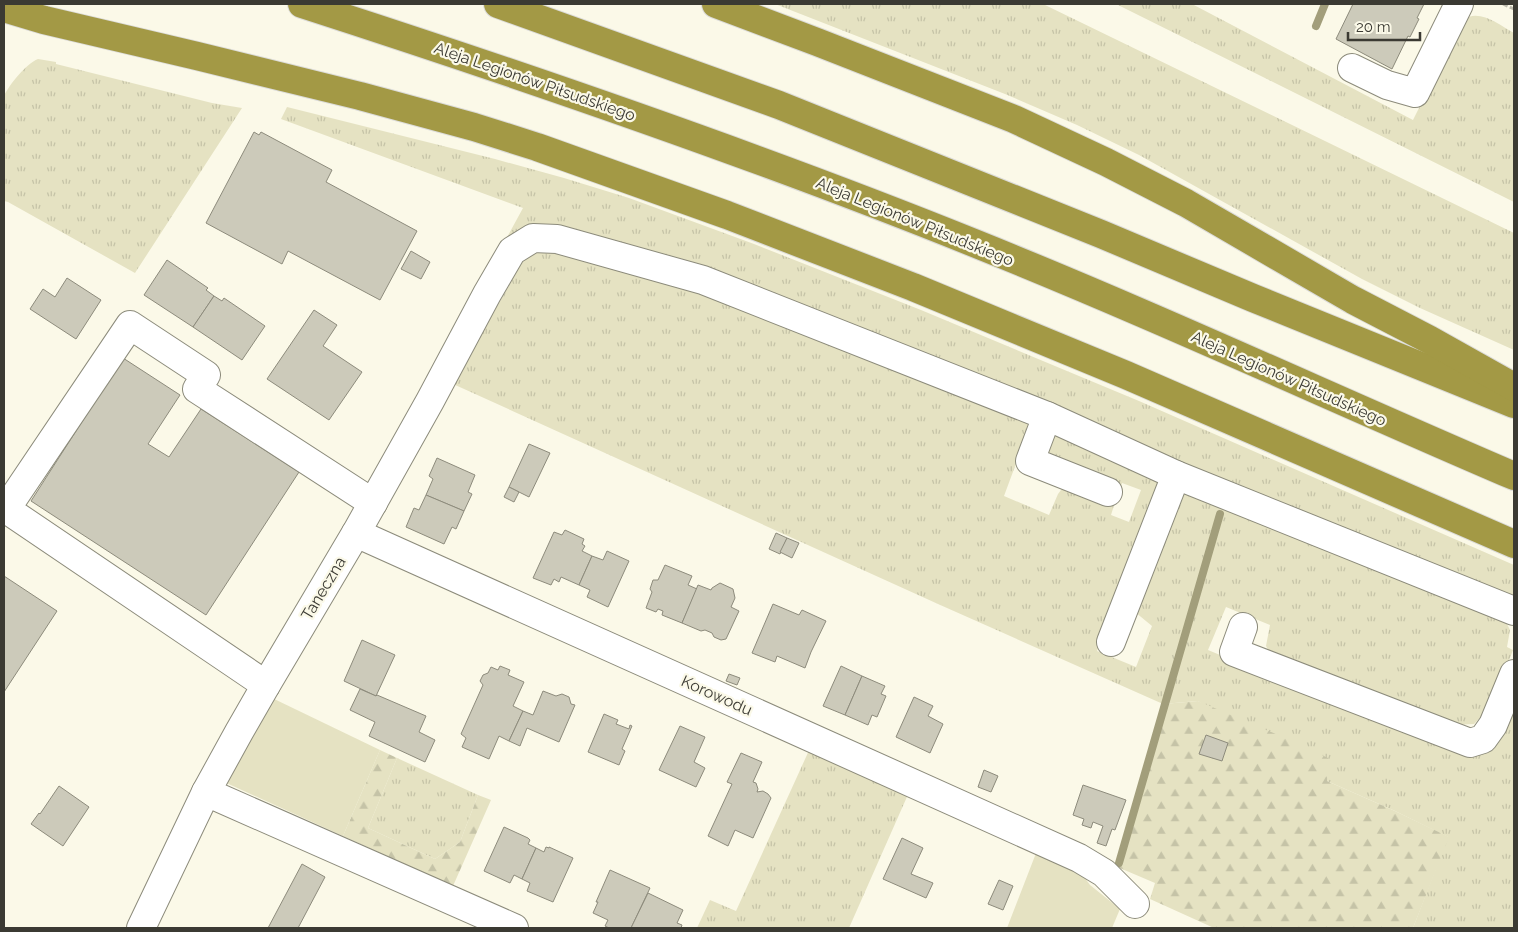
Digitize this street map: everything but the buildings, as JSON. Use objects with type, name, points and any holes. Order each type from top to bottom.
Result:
[{"type":"highway","name":"Aleja Legionów Piłsudskiego","points":[[302,4],[446,50],[647,120],[801,176],[974,243],[1107,298],[1514,476]]},
{"type":"highway","points":[[498,4],[779,106],[1102,234],[1253,298],[1514,404]]},
{"type":"highway","points":[[716,4],[1014,119],[1106,162],[1186,203],[1353,300],[1514,387]]},
{"type":"highway","points":[[4,8],[44,20],[360,96],[474,126],[537,146],[727,215],[913,287],[1126,375],[1514,544]]},
{"type":"street","points":[[1352,68],[1387,85],[1415,93],[1459,4]]},
{"type":"street","name":"Taneczna","points":[[141,928],[206,792],[266,685],[373,503],[487,294],[512,251],[533,238],[557,239],[703,280],[1047,416]]},
{"type":"street","points":[[266,685],[6,509],[130,325],[206,375],[196,389],[373,503]]},
{"type":"street","points":[[1108,492],[1030,461],[1047,416],[1176,475],[1514,611]]},
{"type":"street","points":[[1112,642],[1176,475]]},
{"type":"street","name":"Korowodu","points":[[356,533],[1079,858],[1104,873],[1135,904]]},
{"type":"street","points":[[1243,627],[1234,652],[1470,743],[1483,738],[1493,725],[1514,674]]},
{"type":"street","points":[[206,792],[514,928]]},
{"type":"path","points":[[1503,4],[1514,10]]},
{"type":"green space","points":[[775,4],[1043,4],[1514,233],[1514,350],[1420,308],[1362,279],[1139,155],[1077,125],[1005,94]]},
{"type":"green space","points":[[1116,4],[1192,4],[1413,120],[1463,20],[1476,16],[1489,19],[1514,33],[1514,202]]},
{"type":"green space","points":[[38,59],[56,62],[56,64],[212,103],[242,108],[135,273],[4,201],[4,96],[18,75],[28,65]]},
{"type":"green space","points":[[287,107],[495,159],[629,198],[754,244],[921,310],[1139,401],[1514,565],[1514,602],[706,270],[505,241],[523,208],[281,119]]},
{"type":"green space","points":[[545,249],[699,289],[1028,422],[1027,434],[1004,496],[1049,515],[1058,494],[1064,486],[1116,499],[1111,515],[1129,522],[1141,490],[1122,483],[1121,487],[1052,461],[1042,454],[1052,430],[1157,475],[1162,485],[1097,651],[1136,667],[1152,626],[1135,612],[1178,490],[1506,622],[1510,630],[1507,647],[1513,650],[1491,707],[1474,724],[1453,725],[1273,658],[1266,646],[1270,625],[1226,607],[1208,650],[1451,751],[1467,754],[1514,700],[1514,928],[1413,928],[1448,837],[1327,781],[1198,701],[1163,704],[453,384],[524,259],[534,252]]},
{"type":"green space","points":[[270,697],[380,750],[343,836],[222,781]]},
{"type":"green space","points":[[1198,701],[1328,758],[1327,781],[1449,837],[1413,928],[1214,928],[1150,899],[1155,883],[1115,866],[1163,704]]},
{"type":"green space","points":[[811,746],[910,790],[849,928],[697,928],[710,900],[736,911]]},
{"type":"green space","points":[[380,750],[397,758],[368,828],[435,859],[460,842],[478,795],[491,800],[453,886],[343,836]]},
{"type":"green space","points":[[397,758],[478,795],[460,842],[435,859],[368,828]]},
{"type":"green space","points":[[1038,848],[1079,870],[1090,885],[1120,909],[1112,928],[1007,928]]},
{"type":"waterway","points":[[1316,26],[1325,4]]},
{"type":"waterway","points":[[1119,863],[1220,514]]}]
